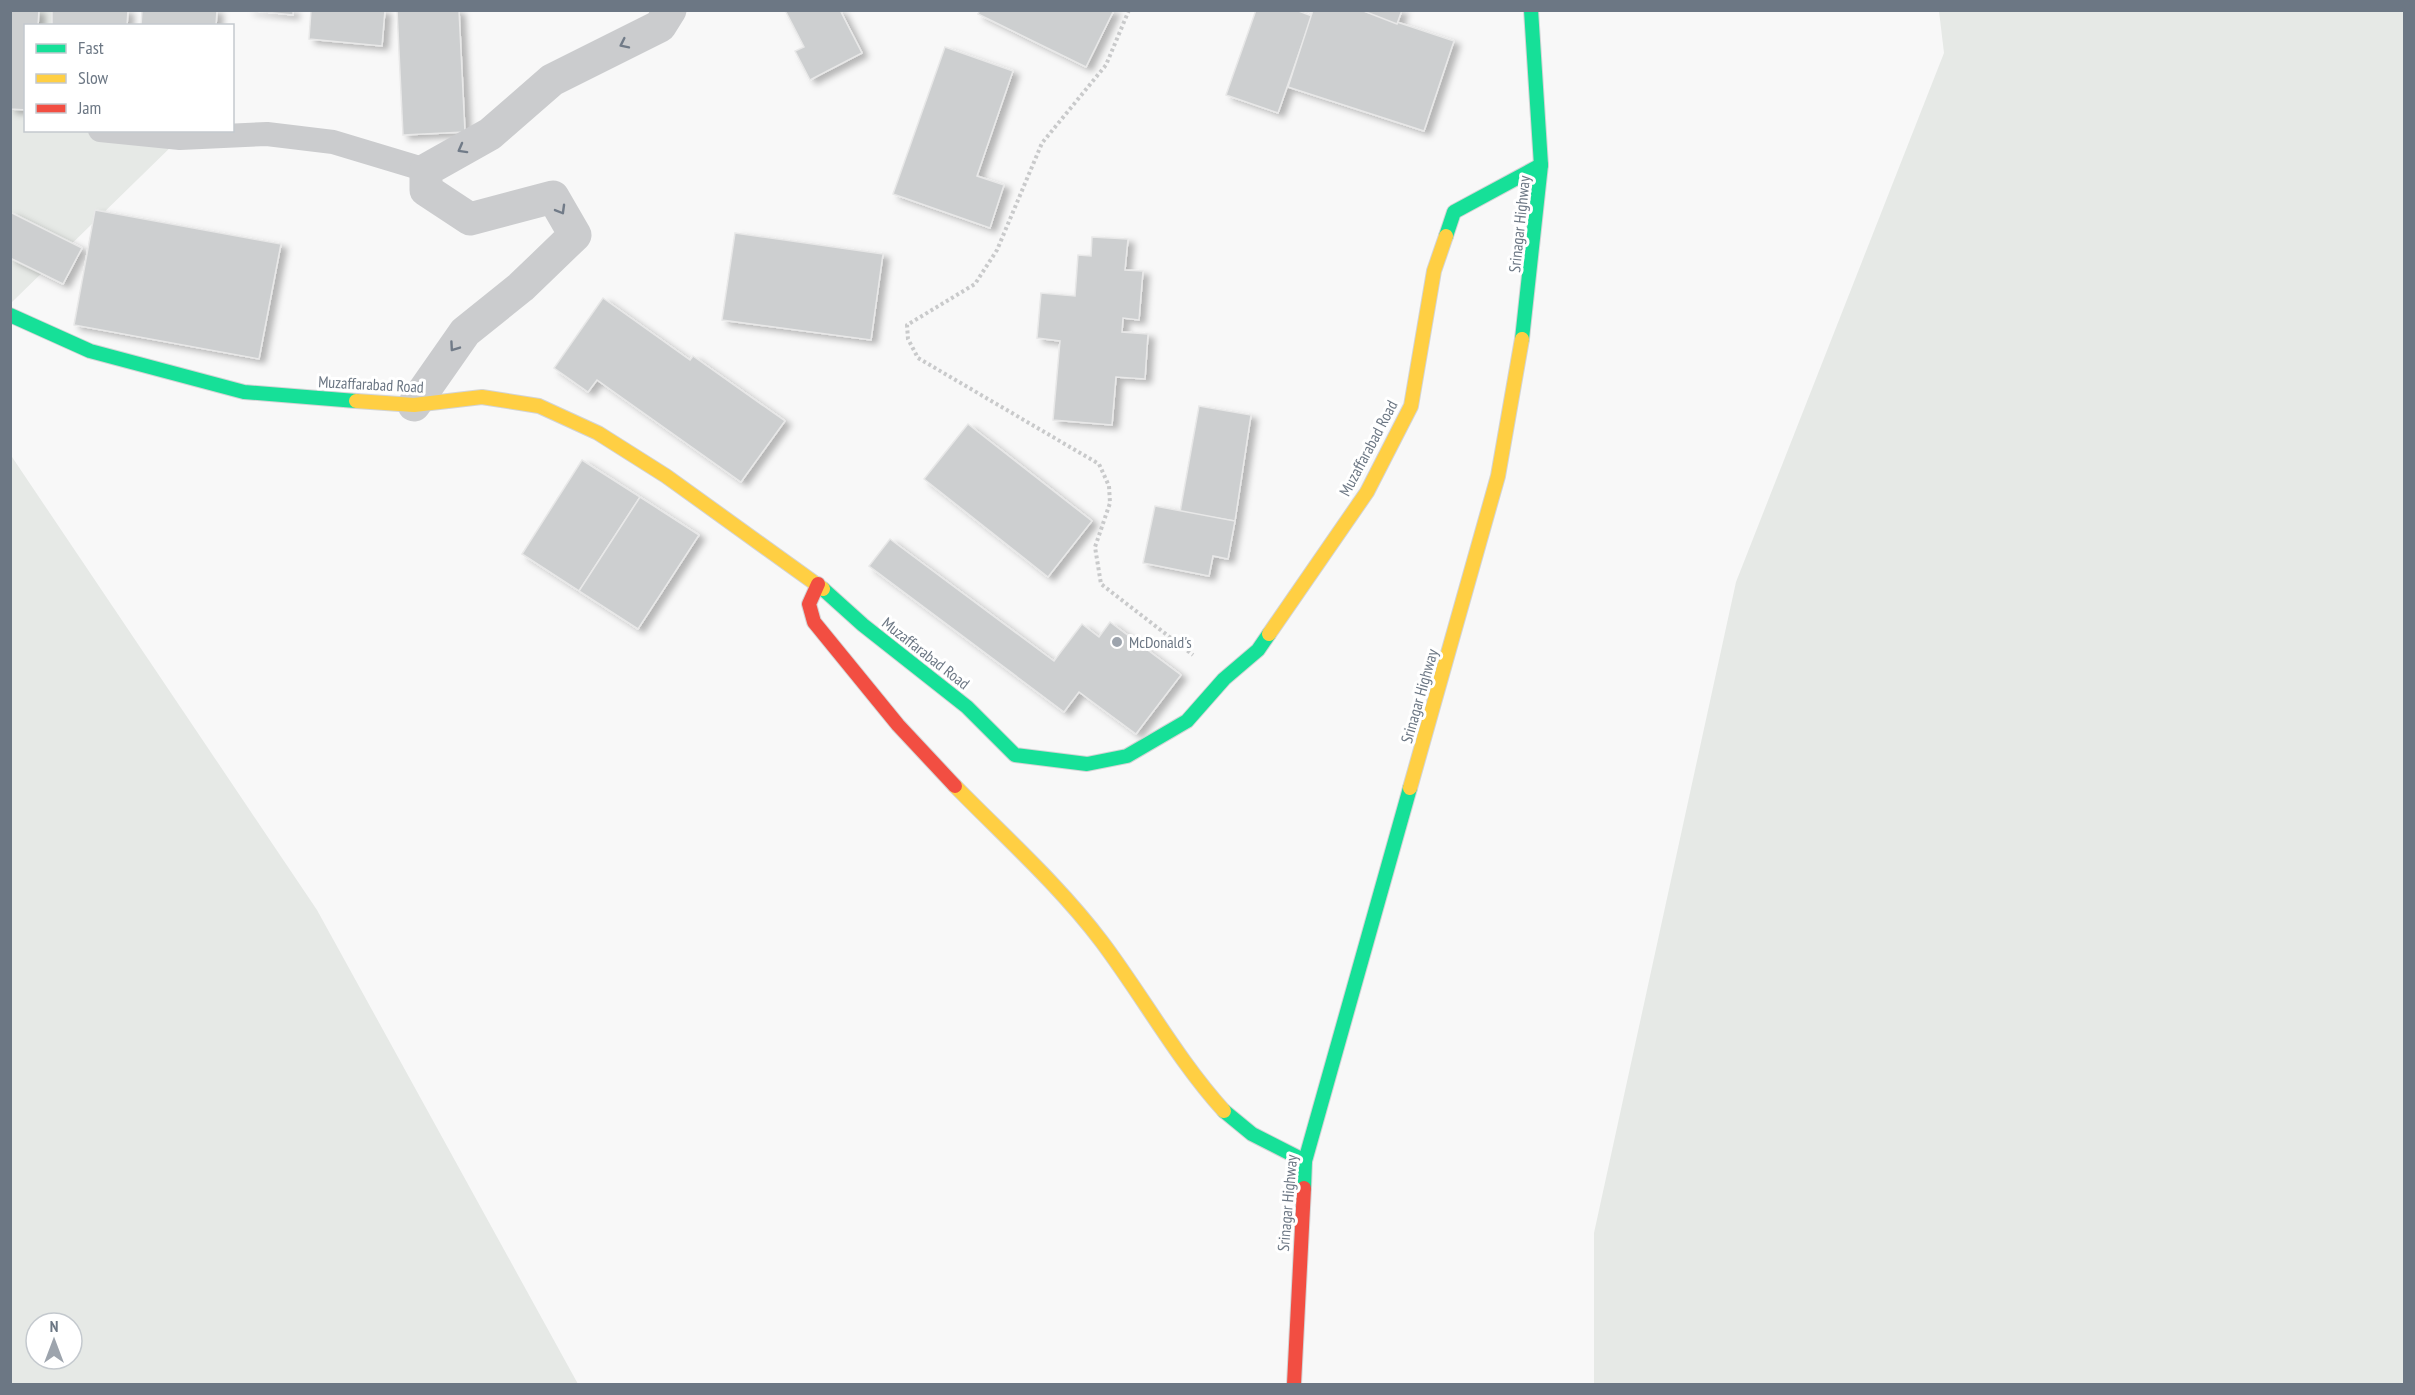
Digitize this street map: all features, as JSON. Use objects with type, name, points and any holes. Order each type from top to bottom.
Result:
[{"type":"main road","name":"Srinagar Highway","points":[[1294,1384],[1305,1161],[1498,476],[1526,316],[1541,165],[1531,10]]},
{"type":"main road","name":"Muzaffarabad Road","points":[[10,315],[90,351],[244,393],[414,405],[482,397],[539,406],[598,433],[666,476],[818,584],[863,625],[967,707],[1015,754],[1087,764],[1126,756],[1187,721],[1224,679],[1258,650],[1367,492],[1411,406],[1434,271],[1455,212],[1541,165]]},
{"type":"main road","points":[[818,584],[810,597],[811,617],[909,741],[1030,860],[1084,919],[1137,990],[1190,1070],[1225,1113],[1266,1142],[1305,1161]]},
{"type":"street","points":[[414,405],[465,332],[521,287],[575,235],[553,196],[470,219],[426,190],[426,170],[490,134],[552,80],[660,26],[670,10]]},
{"type":"lane","points":[[120,132],[180,138],[267,134],[322,141],[426,170]]},
{"type":"path","points":[[1130,10],[1106,65],[1042,142],[997,250],[975,284],[907,325],[908,339],[918,358],[1099,464],[1109,486],[1110,502],[1095,547],[1101,584],[1224,679]]},
{"type":"shaded area","points":[[11,11],[74,11],[85,24],[24,24],[24,132],[176,132],[180,138],[11,303]]},
{"type":"shaded area","points":[[1939,11],[2404,11],[2404,1384],[1594,1384],[1594,1233],[1736,582],[1944,53]]},
{"type":"shaded area","points":[[10,454],[317,910],[578,1384],[11,1384]]},
{"type":"building","points":[[10,10],[39,10],[38,24],[24,24],[24,110],[10,109]]},
{"type":"building","points":[[52,10],[128,10],[127,24],[52,24]]},
{"type":"building","points":[[142,10],[217,10],[216,24],[141,24]]},
{"type":"building","points":[[247,10],[293,10],[293,15]]},
{"type":"building","points":[[311,10],[385,10],[382,46],[309,39]]},
{"type":"building","points":[[397,10],[459,10],[465,132],[403,135]]},
{"type":"building","points":[[785,10],[840,10],[862,53],[810,80],[795,51],[804,47]]},
{"type":"building","points":[[980,10],[1114,10],[1086,67],[978,14]]},
{"type":"building","points":[[1256,10],[1296,10],[1312,16],[1278,113],[1226,95]]},
{"type":"building","points":[[1313,10],[1361,10],[1454,41],[1424,131],[1288,87]]},
{"type":"building","points":[[1361,10],[1402,10],[1397,24]]},
{"type":"building","points":[[945,47],[1013,71],[977,176],[1004,185],[990,228],[893,194]]},
{"type":"building","points":[[95,210],[281,244],[259,359],[74,325]]},
{"type":"building","points":[[10,212],[82,248],[63,284],[10,258]]},
{"type":"building","points":[[735,233],[883,254],[871,340],[722,320]]},
{"type":"building","points":[[1092,237],[1128,239],[1125,270],[1143,271],[1139,320],[1123,318],[1122,332],[1148,334],[1145,379],[1116,377],[1112,425],[1053,420],[1060,341],[1037,338],[1041,293],[1075,296],[1078,255],[1091,256]]},
{"type":"building","points":[[603,298],[690,360],[693,356],[785,421],[741,482],[597,380],[588,392],[554,368]]},
{"type":"building","points":[[1199,406],[1251,415],[1235,521],[1180,512]]},
{"type":"building","points":[[968,424],[1092,521],[1048,577],[924,479]]},
{"type":"building","points":[[582,460],[640,497],[579,591],[522,554]]},
{"type":"building","points":[[640,497],[699,535],[638,629],[579,591]]},
{"type":"building","points":[[1155,506],[1235,521],[1228,559],[1213,556],[1209,576],[1143,563]]},
{"type":"building","points":[[890,539],[1054,661],[1082,624],[1099,637],[1110,622],[1181,675],[1136,734],[1079,692],[1064,712],[869,566]]},
{"type":"traffic: fast","points":[[1522,339],[1541,165],[1531,10]]},
{"type":"traffic: fast","points":[[1446,236],[1454,212],[1541,165]]},
{"type":"traffic: fast","points":[[10,315],[90,351],[244,392],[356,401]]},
{"type":"traffic: fast","points":[[823,589],[863,625],[967,707],[1015,755],[1087,764],[1127,756],[1187,721],[1224,679],[1258,650],[1269,634]]},
{"type":"traffic: fast","points":[[1304,1188],[1305,1161],[1410,788]]},
{"type":"traffic: fast","points":[[1224,1111],[1252,1134],[1305,1161]]},
{"type":"traffic: slow","points":[[1269,634],[1367,492],[1411,406],[1434,271],[1446,236]]},
{"type":"traffic: slow","points":[[1410,788],[1498,476],[1522,339]]},
{"type":"traffic: slow","points":[[356,401],[414,405],[482,397],[539,406],[598,433],[666,476],[823,589]]},
{"type":"traffic: slow","points":[[955,786],[1050,881],[1085,921],[1117,963],[1191,1071],[1224,1111]]},
{"type":"traffic: jam","points":[[818,584],[809,604],[814,622],[898,725],[955,786]]},
{"type":"traffic: jam","points":[[1294,1384],[1304,1188]]},
{"type":"place","name":"McDonald's","points":[[1117,642]]}]
